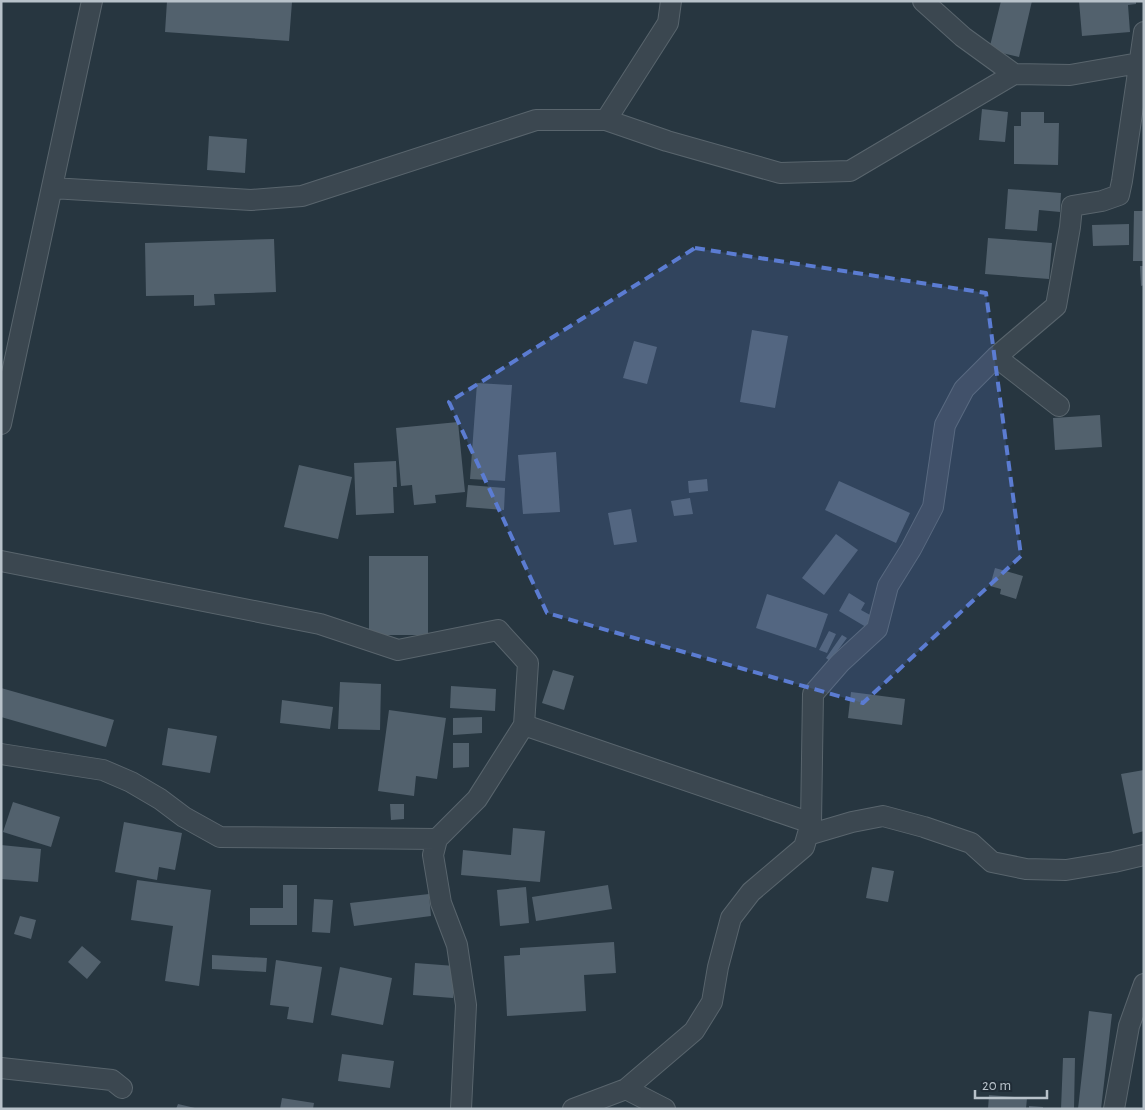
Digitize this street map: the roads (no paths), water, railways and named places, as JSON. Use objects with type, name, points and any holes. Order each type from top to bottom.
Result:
[{"type":"street","points":[[1,424],[92,1]]},
{"type":"street","points":[[606,120],[668,23],[671,1]]},
{"type":"street","points":[[923,1],[963,37],[1014,74]]},
{"type":"street","points":[[573,1109],[626,1089],[694,1031],[712,1002],[718,967],[732,918],[751,892],[804,848],[809,829],[813,694],[840,664],[877,629],[888,586],[911,549],[933,507],[945,424],[964,389],[996,357],[1056,306],[1072,206],[1102,201],[1119,195],[1144,33]]},
{"type":"street","points":[[52,188],[251,200],[302,196],[536,120],[606,120],[667,141],[780,173],[850,171],[1014,74],[1070,75],[1139,64]]},
{"type":"street","points":[[996,357],[1059,406]]},
{"type":"street","points":[[1,561],[320,624],[398,650],[498,630],[528,664],[524,725],[476,799],[438,839],[433,854],[441,903],[457,945],[466,1005],[462,1109]]},
{"type":"street","points":[[524,725],[809,829],[883,816],[924,827],[971,843],[992,862],[1026,869],[1066,870],[1144,855]]},
{"type":"street","points":[[1,754],[102,770],[131,782],[160,799],[184,817],[220,837],[438,839]]},
{"type":"street","points":[[1114,1109],[1129,1026],[1144,984]]},
{"type":"street","points":[[1,1068],[112,1080],[122,1088]]},
{"type":"street","points":[[626,1089],[665,1109]]}]
